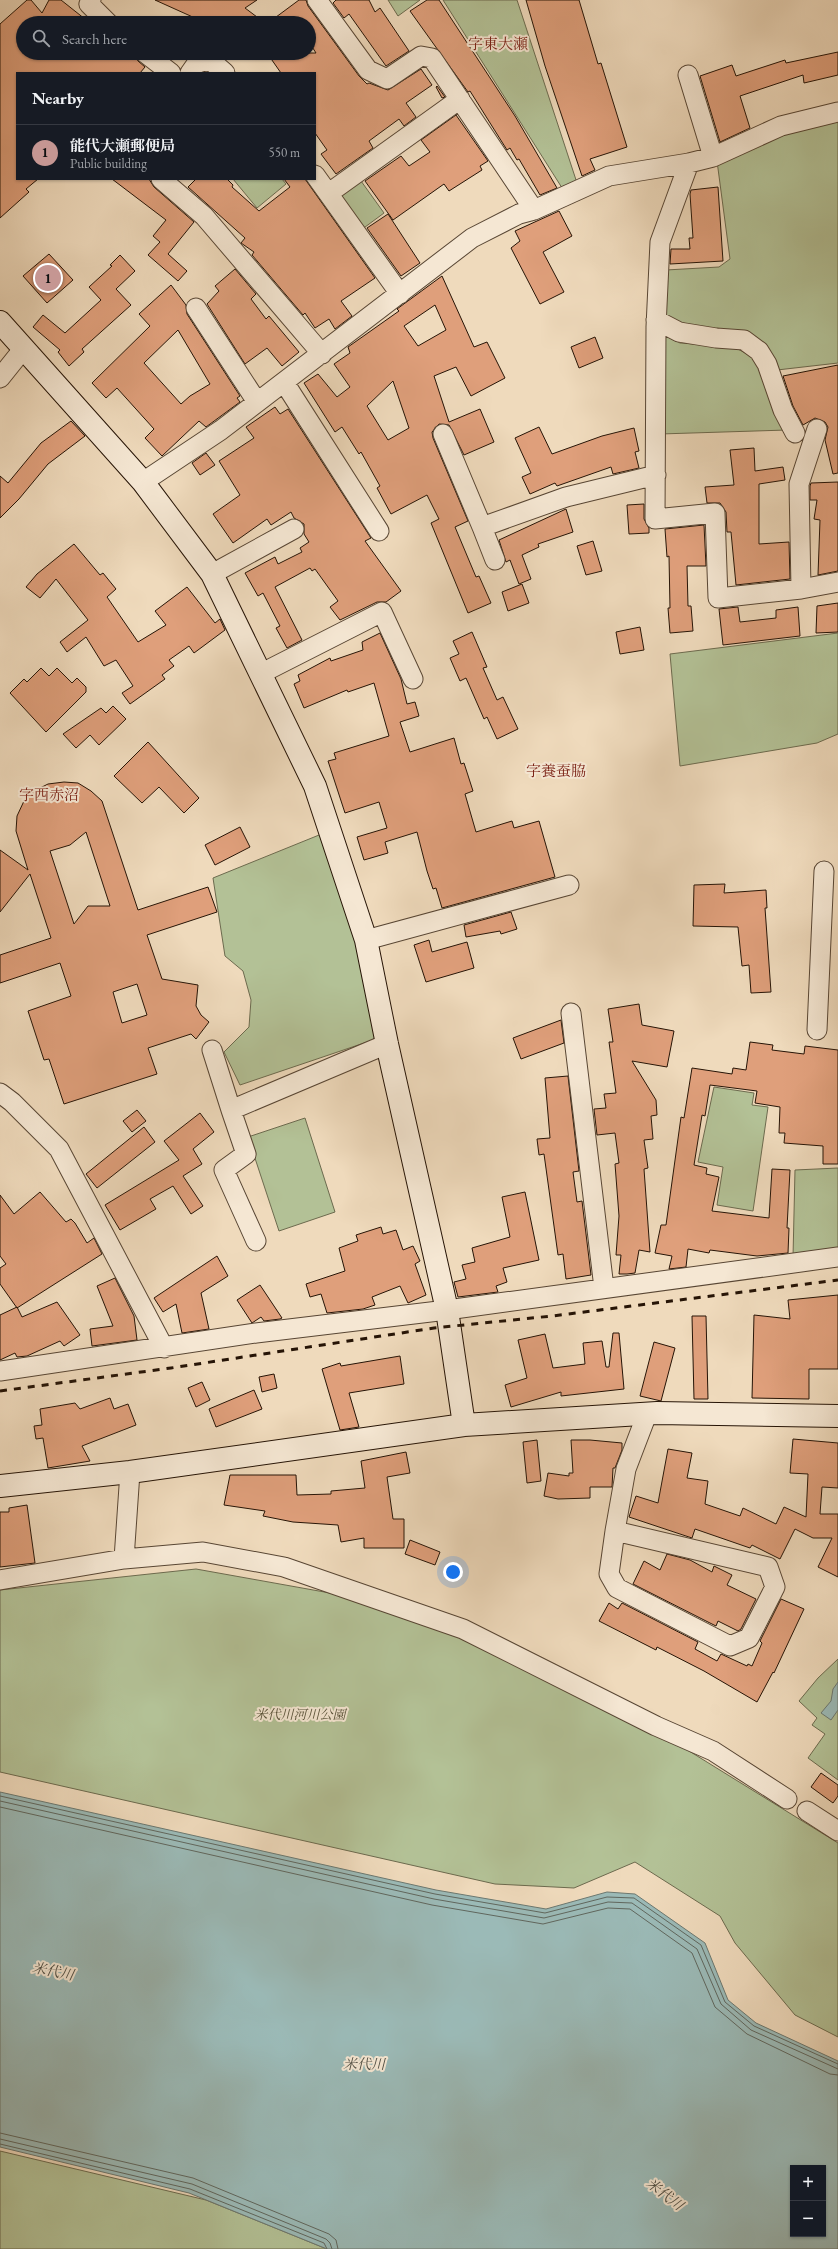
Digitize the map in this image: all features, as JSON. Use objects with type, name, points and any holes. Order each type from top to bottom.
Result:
[{"type":"street","points":[[91,0],[89,4],[100,16]]},
{"type":"street","points":[[317,0],[368,70],[387,80],[422,56],[432,58],[534,210]]},
{"type":"street","points":[[154,60],[170,72]]},
{"type":"street","points":[[191,72],[197,63],[210,60],[224,72]]},
{"type":"street","points":[[688,74],[713,157]]},
{"type":"street","points":[[329,193],[460,99]]},
{"type":"street","points":[[143,482],[221,430],[472,238],[519,214],[534,210],[609,176],[689,164],[713,157],[781,126],[838,112]]},
{"type":"street","points":[[689,164],[660,242],[656,320],[655,519],[715,513],[718,598],[801,589],[838,582]]},
{"type":"street","points":[[316,176],[400,294]]},
{"type":"street","points":[[161,180],[204,216],[322,354]]},
{"type":"street","points":[[196,308],[257,402]]},
{"type":"street","points":[[656,320],[679,332],[716,338],[744,340],[759,351],[767,364],[783,410],[795,434]]},
{"type":"street","points":[[0,322],[143,482],[212,574],[315,786],[366,940],[387,1044],[447,1310],[464,1425]]},
{"type":"street","points":[[0,378],[24,348]]},
{"type":"street","points":[[284,382],[379,531]]},
{"type":"street","points":[[801,589],[799,484],[817,429]]},
{"type":"street","points":[[443,434],[495,560]]},
{"type":"street","points":[[482,527],[566,498],[656,475]]},
{"type":"street","points":[[212,574],[294,529]]},
{"type":"street","points":[[260,674],[382,612],[413,679]]},
{"type":"street","points":[[817,1030],[824,871]]},
{"type":"street","points":[[366,940],[569,885]]},
{"type":"street","points":[[571,1013],[604,1288]]},
{"type":"street","points":[[231,1110],[387,1044]]},
{"type":"street","points":[[212,1050],[246,1154],[224,1170],[256,1241]]},
{"type":"street","points":[[0,1093],[12,1102],[60,1149],[164,1348]]},
{"type":"street","points":[[0,1371],[164,1348],[256,1333],[447,1310],[838,1258]]},
{"type":"street","points":[[616,1531],[768,1567],[775,1587],[749,1638],[730,1646],[617,1588],[609,1574],[626,1469],[647,1414]]},
{"type":"street","points":[[0,1486],[130,1472],[464,1425],[647,1414],[838,1416]]},
{"type":"street","points":[[124,1559],[130,1472]]},
{"type":"street","points":[[0,1580],[124,1559],[203,1552],[284,1567],[463,1628],[656,1726],[713,1751],[787,1799]]},
{"type":"street","points":[[806,1811],[838,1831]]},
{"type":"green space","points":[[388,0],[420,0],[398,16]]},
{"type":"green space","points":[[443,0],[517,0],[578,186],[564,191]]},
{"type":"green space","points":[[838,120],[838,363],[777,370],[724,333],[663,318],[666,270],[719,267],[730,259],[717,161],[782,134]]},
{"type":"green space","points":[[234,180],[283,180],[286,184],[257,208]]},
{"type":"green space","points":[[361,181],[384,213],[361,230],[338,197]]},
{"type":"green space","points":[[662,334],[680,343],[734,347],[749,355],[760,364],[787,430],[660,434]]},
{"type":"green space","points":[[838,633],[838,734],[817,743],[680,766],[670,654]]},
{"type":"green space","points":[[324,833],[362,941],[379,1038],[240,1085],[224,1052],[249,1027],[251,1000],[243,971],[225,956],[213,878]]},
{"type":"green space","points":[[714,1087],[754,1093],[752,1105],[768,1107],[753,1211],[717,1205],[723,1167],[698,1162]]},
{"type":"green space","points":[[305,1118],[335,1212],[279,1231],[248,1137]]},
{"type":"green space","points":[[838,1168],[838,1251],[793,1257],[795,1170]]},
{"type":"green space","name":"米代川河川公園","points":[[196,1569],[330,1593],[464,1635],[647,1725],[838,1843],[838,2037],[795,2015],[735,1943],[720,1916],[635,1862],[574,1888],[495,1884],[0,1772],[0,1590]]},
{"type":"green space","points":[[838,1659],[838,1780],[808,1758],[825,1734],[812,1725],[817,1718],[799,1701],[818,1678]]},
{"type":"green space","points":[[0,2151],[206,2200],[327,2249],[0,2249]]},
{"type":"water","points":[[838,1682],[838,1710],[831,1720],[821,1713],[831,1701],[833,1689]]},
{"type":"water","name":"米代川","points":[[0,1792],[436,1890],[546,1909],[607,1892],[635,1894],[705,1943],[728,2000],[756,2023],[838,2061],[838,2249],[327,2249],[189,2193],[0,2147]]},
{"type":"building","points":[[27,0],[31,0],[42,13],[49,0],[61,0],[81,16],[16,16],[16,60],[138,60],[145,67],[141,72],[16,72],[16,180],[37,180],[26,189],[29,192],[0,218],[0,24]]},
{"type":"building","points":[[155,0],[257,0],[245,8],[256,16],[190,16]]},
{"type":"building","points":[[299,0],[306,0],[308,6],[315,16],[277,16]]},
{"type":"building","points":[[336,0],[369,0],[375,12],[380,8],[409,51],[386,66],[349,14],[344,18],[333,3]]},
{"type":"building","points":[[427,0],[439,0],[515,116],[557,188],[540,195],[519,159],[517,160],[510,148],[507,150],[470,91],[468,92],[410,11]]},
{"type":"building","points":[[526,0],[579,0],[598,64],[601,63],[627,147],[590,159],[595,170],[582,176],[545,66]]},
{"type":"building","points":[[316,17],[359,76],[367,84],[369,83],[388,90],[421,69],[432,85],[406,103],[416,117],[404,126],[399,119],[369,141],[373,148],[336,174],[321,154],[327,150],[316,134],[316,72],[280,72],[272,60],[316,60]]},
{"type":"building","points":[[838,52],[838,75],[804,83],[803,75],[740,96],[750,128],[720,142],[700,76],[732,65],[736,76],[785,60],[786,63]]},
{"type":"building","points":[[437,86],[445,97],[442,98],[436,87]]},
{"type":"building","points":[[456,115],[488,161],[480,166],[482,170],[449,191],[444,184],[393,220],[365,181],[401,156],[409,166],[430,152],[421,140]]},
{"type":"building","points":[[113,180],[150,180],[154,187],[194,222],[168,254],[187,271],[178,281],[148,255],[160,242],[153,236],[166,220]]},
{"type":"building","points":[[195,180],[228,180],[233,185],[232,187],[259,211],[290,187],[285,180],[306,180],[375,278],[341,301],[352,316],[335,329],[329,319],[315,328],[305,313],[303,315],[252,255],[254,252],[241,243],[245,238],[188,187]]},
{"type":"building","points":[[718,187],[723,261],[670,264],[671,249],[690,249],[689,238],[693,238],[691,190]]},
{"type":"building","points":[[559,211],[572,236],[543,252],[564,292],[540,304],[511,248],[520,241],[515,231]]},
{"type":"building","points":[[388,214],[420,263],[401,276],[367,228]]},
{"type":"building","points":[[49,254],[73,280],[47,303],[23,276]]},
{"type":"building","points":[[120,255],[135,271],[116,289],[131,305],[82,349],[84,352],[69,366],[58,352],[60,350],[33,327],[43,315],[65,333],[101,300],[89,287],[112,266],[110,265]]},
{"type":"building","points":[[235,269],[256,294],[251,299],[266,319],[269,316],[299,352],[282,366],[267,348],[245,364],[207,304],[219,291],[215,286]]},
{"type":"building","points":[[442,276],[474,347],[487,342],[505,378],[471,396],[456,367],[434,376],[449,422],[480,409],[494,442],[464,455],[449,425],[439,424],[432,432],[433,438],[468,521],[455,527],[476,577],[479,576],[491,603],[468,613],[431,523],[439,519],[427,495],[391,514],[377,488],[380,486],[361,452],[359,454],[342,427],[335,432],[304,383],[318,374],[337,397],[350,387],[334,364],[350,353],[348,347],[399,311],[397,309]],"holes":[[[435,305],[446,330],[418,346],[404,326]],[[393,381],[409,428],[388,440],[367,406]]]},
{"type":"building","points":[[171,285],[186,305],[187,314],[240,396],[237,398],[240,402],[206,427],[199,421],[162,456],[145,438],[154,429],[117,388],[106,398],[92,383],[150,326],[139,314]],"holes":[[[178,330],[210,384],[190,396],[181,404],[144,363]]]},
{"type":"building","points":[[595,337],[603,358],[579,368],[571,347]]},
{"type":"building","points":[[838,365],[838,473],[833,474],[825,440],[828,427],[825,422],[815,418],[803,425],[793,406],[783,376]]},
{"type":"building","points":[[275,407],[280,414],[288,409],[371,538],[365,541],[401,591],[386,602],[377,602],[340,620],[330,607],[338,601],[315,569],[312,571],[310,568],[275,587],[302,640],[287,648],[276,628],[280,626],[263,593],[258,596],[245,573],[275,557],[278,564],[302,552],[300,548],[309,542],[304,534],[304,524],[294,518],[291,512],[271,525],[267,519],[233,543],[213,514],[240,495],[219,461],[254,438],[246,427]]},
{"type":"building","points":[[71,421],[85,436],[48,464],[19,499],[0,518],[0,476],[8,483],[41,443]]},
{"type":"building","points":[[539,427],[552,454],[602,436],[634,428],[639,451],[635,452],[639,468],[613,474],[611,467],[557,486],[555,483],[530,494],[522,477],[531,473],[515,438]]},
{"type":"building","points":[[754,448],[755,471],[783,467],[785,480],[759,484],[759,544],[789,542],[790,579],[736,585],[731,532],[727,532],[726,512],[720,503],[707,503],[705,487],[734,485],[730,450]]},
{"type":"building","points":[[206,453],[215,465],[200,475],[192,463]]},
{"type":"building","points":[[838,482],[838,571],[818,575],[820,520],[814,519],[817,500],[810,500],[810,486],[811,483]]},
{"type":"building","points":[[644,504],[644,519],[649,528],[649,533],[629,534],[627,505]]},
{"type":"building","points":[[566,509],[573,532],[538,544],[539,547],[522,555],[531,579],[519,584],[510,560],[506,562],[499,540]]},
{"type":"building","points":[[704,525],[706,566],[687,566],[688,606],[691,606],[693,631],[670,633],[668,608],[670,608],[669,556],[667,557],[665,529]]},
{"type":"building","points":[[593,541],[602,571],[586,575],[577,546]]},
{"type":"building","points":[[74,544],[100,575],[103,573],[116,589],[107,597],[138,642],[166,625],[155,611],[187,587],[215,623],[220,619],[225,630],[194,653],[189,646],[169,660],[174,666],[162,675],[165,679],[130,704],[122,693],[133,686],[116,660],[104,666],[86,637],[67,652],[60,642],[88,620],[56,579],[40,598],[26,587],[37,574]]},
{"type":"building","points":[[522,584],[529,603],[508,611],[502,592]]},
{"type":"building","points":[[838,603],[838,632],[816,633],[817,606]]},
{"type":"building","points":[[738,607],[740,622],[776,618],[776,610],[798,607],[800,636],[723,645],[719,609]]},
{"type":"building","points":[[640,627],[644,650],[620,654],[616,632]]},
{"type":"building","points":[[472,632],[487,667],[483,668],[497,700],[503,697],[518,729],[497,739],[487,717],[484,719],[466,678],[460,681],[450,658],[459,654],[453,641]]},
{"type":"building","points":[[380,633],[401,679],[407,704],[415,702],[419,716],[400,722],[410,752],[454,738],[461,764],[464,763],[473,791],[465,794],[476,832],[512,821],[514,828],[539,821],[555,877],[442,908],[436,888],[433,889],[427,871],[417,832],[385,842],[388,853],[364,860],[357,837],[387,828],[379,802],[345,813],[328,761],[336,759],[334,753],[389,736],[374,683],[348,692],[347,690],[304,708],[294,684],[300,681],[298,675],[330,658],[331,661],[363,650],[362,642]]},
{"type":"building","points":[[41,668],[49,676],[57,668],[72,683],[77,678],[86,687],[86,692],[46,732],[10,693],[24,679],[27,682]]},
{"type":"building","points":[[113,706],[126,719],[99,745],[90,735],[76,748],[63,734],[101,708],[106,713]]},
{"type":"building","points":[[148,742],[199,798],[184,813],[159,787],[142,803],[114,776]]},
{"type":"building","points":[[64,782],[78,783],[91,791],[102,801],[138,910],[208,887],[217,912],[147,935],[162,979],[198,985],[196,1006],[201,1015],[209,1022],[196,1039],[191,1034],[148,1048],[157,1074],[64,1104],[49,1059],[44,1060],[28,1011],[71,996],[60,963],[0,983],[0,955],[51,938],[30,874],[0,912],[0,850],[28,870],[16,831],[17,816],[24,801],[34,791],[48,784]],"holes":[[[86,832],[110,906],[88,906],[74,924],[50,851],[70,845]],[[137,984],[147,1015],[122,1023],[113,992]]]},
{"type":"building","points":[[240,827],[250,847],[215,865],[205,845]]},
{"type":"building","points":[[725,884],[724,893],[766,890],[767,908],[765,908],[771,992],[751,993],[749,965],[742,966],[738,927],[693,926],[694,885]]},
{"type":"building","points":[[511,912],[517,929],[501,934],[500,931],[466,937],[464,925]]},
{"type":"building","points":[[429,940],[432,952],[467,942],[474,968],[426,982],[414,945]]},
{"type":"building","points":[[639,1004],[642,1025],[674,1031],[667,1067],[632,1061],[656,1100],[657,1115],[651,1116],[653,1139],[644,1140],[648,1168],[644,1169],[650,1252],[639,1250],[635,1273],[619,1274],[621,1255],[616,1255],[619,1216],[615,1164],[619,1163],[615,1133],[597,1135],[594,1109],[606,1108],[604,1094],[616,1093],[609,1042],[613,1042],[608,1009]]},
{"type":"building","points":[[561,1020],[564,1043],[521,1059],[513,1038]]},
{"type":"building","points":[[750,1042],[773,1045],[772,1050],[804,1054],[805,1046],[838,1050],[838,1164],[823,1164],[823,1146],[784,1143],[785,1133],[779,1133],[780,1107],[755,1103],[757,1091],[710,1085],[705,1116],[702,1115],[694,1165],[707,1168],[706,1174],[719,1177],[712,1211],[769,1218],[772,1169],[790,1170],[787,1228],[789,1228],[788,1253],[757,1256],[710,1250],[709,1253],[688,1249],[686,1267],[669,1269],[672,1256],[655,1253],[661,1225],[666,1225],[681,1117],[684,1118],[692,1068],[732,1074],[733,1068],[746,1070]]},
{"type":"building","points":[[568,1076],[579,1171],[573,1172],[577,1202],[582,1201],[591,1275],[566,1279],[563,1254],[558,1255],[544,1154],[539,1155],[537,1139],[550,1138],[545,1078]]},
{"type":"building","points":[[137,1110],[146,1121],[132,1132],[123,1121]]},
{"type":"building","points":[[200,1113],[214,1132],[193,1149],[202,1164],[183,1176],[203,1206],[191,1214],[173,1186],[150,1199],[156,1209],[120,1230],[105,1205],[179,1160],[164,1141]]},
{"type":"building","points":[[144,1127],[155,1142],[97,1188],[86,1174]]},
{"type":"building","points":[[40,1192],[66,1222],[71,1219],[75,1223],[87,1243],[94,1238],[102,1254],[17,1308],[0,1284],[0,1268],[6,1264],[0,1256],[0,1195],[14,1214]]},
{"type":"building","points":[[525,1192],[539,1260],[503,1268],[507,1282],[496,1286],[498,1292],[458,1297],[454,1282],[466,1279],[462,1265],[475,1262],[472,1248],[510,1237],[502,1197]]},
{"type":"building","points":[[381,1227],[383,1234],[396,1230],[403,1250],[413,1246],[420,1261],[415,1264],[426,1295],[408,1303],[400,1286],[372,1297],[375,1305],[363,1309],[327,1313],[321,1294],[310,1297],[306,1284],[345,1271],[339,1248],[358,1241],[356,1235]]},
{"type":"building","points":[[217,1256],[228,1276],[201,1293],[209,1329],[182,1333],[176,1304],[163,1312],[154,1298]]},
{"type":"building","points":[[115,1278],[134,1316],[137,1340],[92,1346],[90,1329],[113,1326],[97,1286]]},
{"type":"building","points":[[260,1285],[282,1318],[264,1321],[261,1317],[252,1323],[237,1300]]},
{"type":"building","points":[[838,1295],[838,1369],[809,1369],[809,1399],[752,1398],[754,1315],[790,1319],[788,1300]]},
{"type":"building","points":[[57,1302],[80,1335],[64,1346],[60,1341],[27,1356],[17,1357],[15,1353],[0,1360],[0,1315],[17,1307],[22,1317]]},
{"type":"building","points":[[692,1316],[706,1316],[708,1399],[694,1399]]},
{"type":"building","points":[[613,1333],[619,1333],[624,1389],[561,1396],[561,1392],[511,1407],[505,1385],[527,1378],[518,1340],[545,1334],[553,1368],[585,1364],[583,1343],[602,1341],[606,1367],[609,1367]]},
{"type":"building","points":[[654,1342],[675,1348],[661,1401],[640,1396]]},
{"type":"building","points":[[400,1356],[404,1384],[349,1393],[359,1427],[340,1430],[322,1369],[340,1363],[341,1366]]},
{"type":"building","points":[[274,1374],[277,1388],[262,1392],[259,1377]]},
{"type":"building","points":[[202,1382],[210,1400],[196,1407],[188,1388]]},
{"type":"building","points":[[254,1390],[262,1409],[216,1427],[209,1409]]},
{"type":"building","points":[[110,1398],[114,1409],[128,1404],[136,1425],[82,1446],[90,1461],[48,1468],[43,1438],[36,1439],[34,1426],[42,1425],[40,1409],[75,1403],[80,1409]]},
{"type":"building","points":[[793,1439],[838,1443],[838,1488],[822,1487],[820,1514],[838,1514],[838,1577],[818,1567],[832,1538],[813,1538],[795,1529],[780,1559],[752,1545],[750,1548],[695,1529],[692,1538],[629,1517],[636,1496],[658,1503],[668,1449],[692,1453],[687,1478],[708,1481],[705,1504],[740,1516],[743,1508],[776,1524],[784,1507],[806,1517],[808,1474],[790,1473]]},
{"type":"building","points":[[537,1440],[541,1481],[527,1483],[523,1442]]},
{"type":"building","points":[[571,1440],[622,1443],[622,1450],[615,1468],[613,1468],[612,1487],[590,1487],[590,1498],[558,1499],[544,1496],[548,1473],[569,1476],[569,1473],[573,1473]]},
{"type":"building","points":[[406,1452],[410,1473],[387,1477],[393,1519],[404,1519],[404,1548],[364,1548],[364,1538],[341,1542],[338,1525],[293,1522],[263,1516],[265,1511],[224,1505],[230,1475],[296,1475],[297,1495],[331,1494],[331,1491],[365,1488],[361,1461]]},
{"type":"building","points":[[27,1505],[35,1563],[0,1567],[0,1512],[9,1512],[9,1508]]},
{"type":"building","points":[[410,1540],[440,1552],[435,1565],[405,1554]]},
{"type":"building","points":[[667,1554],[690,1560],[712,1572],[714,1566],[732,1575],[727,1585],[756,1599],[741,1629],[738,1631],[718,1621],[716,1626],[633,1584],[644,1561],[660,1570]]},
{"type":"building","points":[[781,1599],[804,1609],[774,1673],[773,1672],[757,1702],[704,1671],[657,1647],[656,1650],[599,1621],[609,1603],[618,1609],[622,1603],[698,1642],[695,1649],[717,1661],[721,1654],[747,1666],[748,1664],[752,1666],[762,1643],[760,1641]]},
{"type":"building","points":[[821,1773],[838,1785],[838,1796],[833,1803],[811,1787]]},
{"type":"railway","points":[[0,1391],[171,1368],[434,1328],[552,1316],[838,1280]]},
{"type":"place","name":"能代大瀬郵便局","points":[[48,278]]},
{"type":"district","name":"字東大瀬","points":[[498,43]]},
{"type":"district","name":"字養蚕脇","points":[[556,770]]},
{"type":"district","name":"字西赤沼","points":[[49,794]]}]
